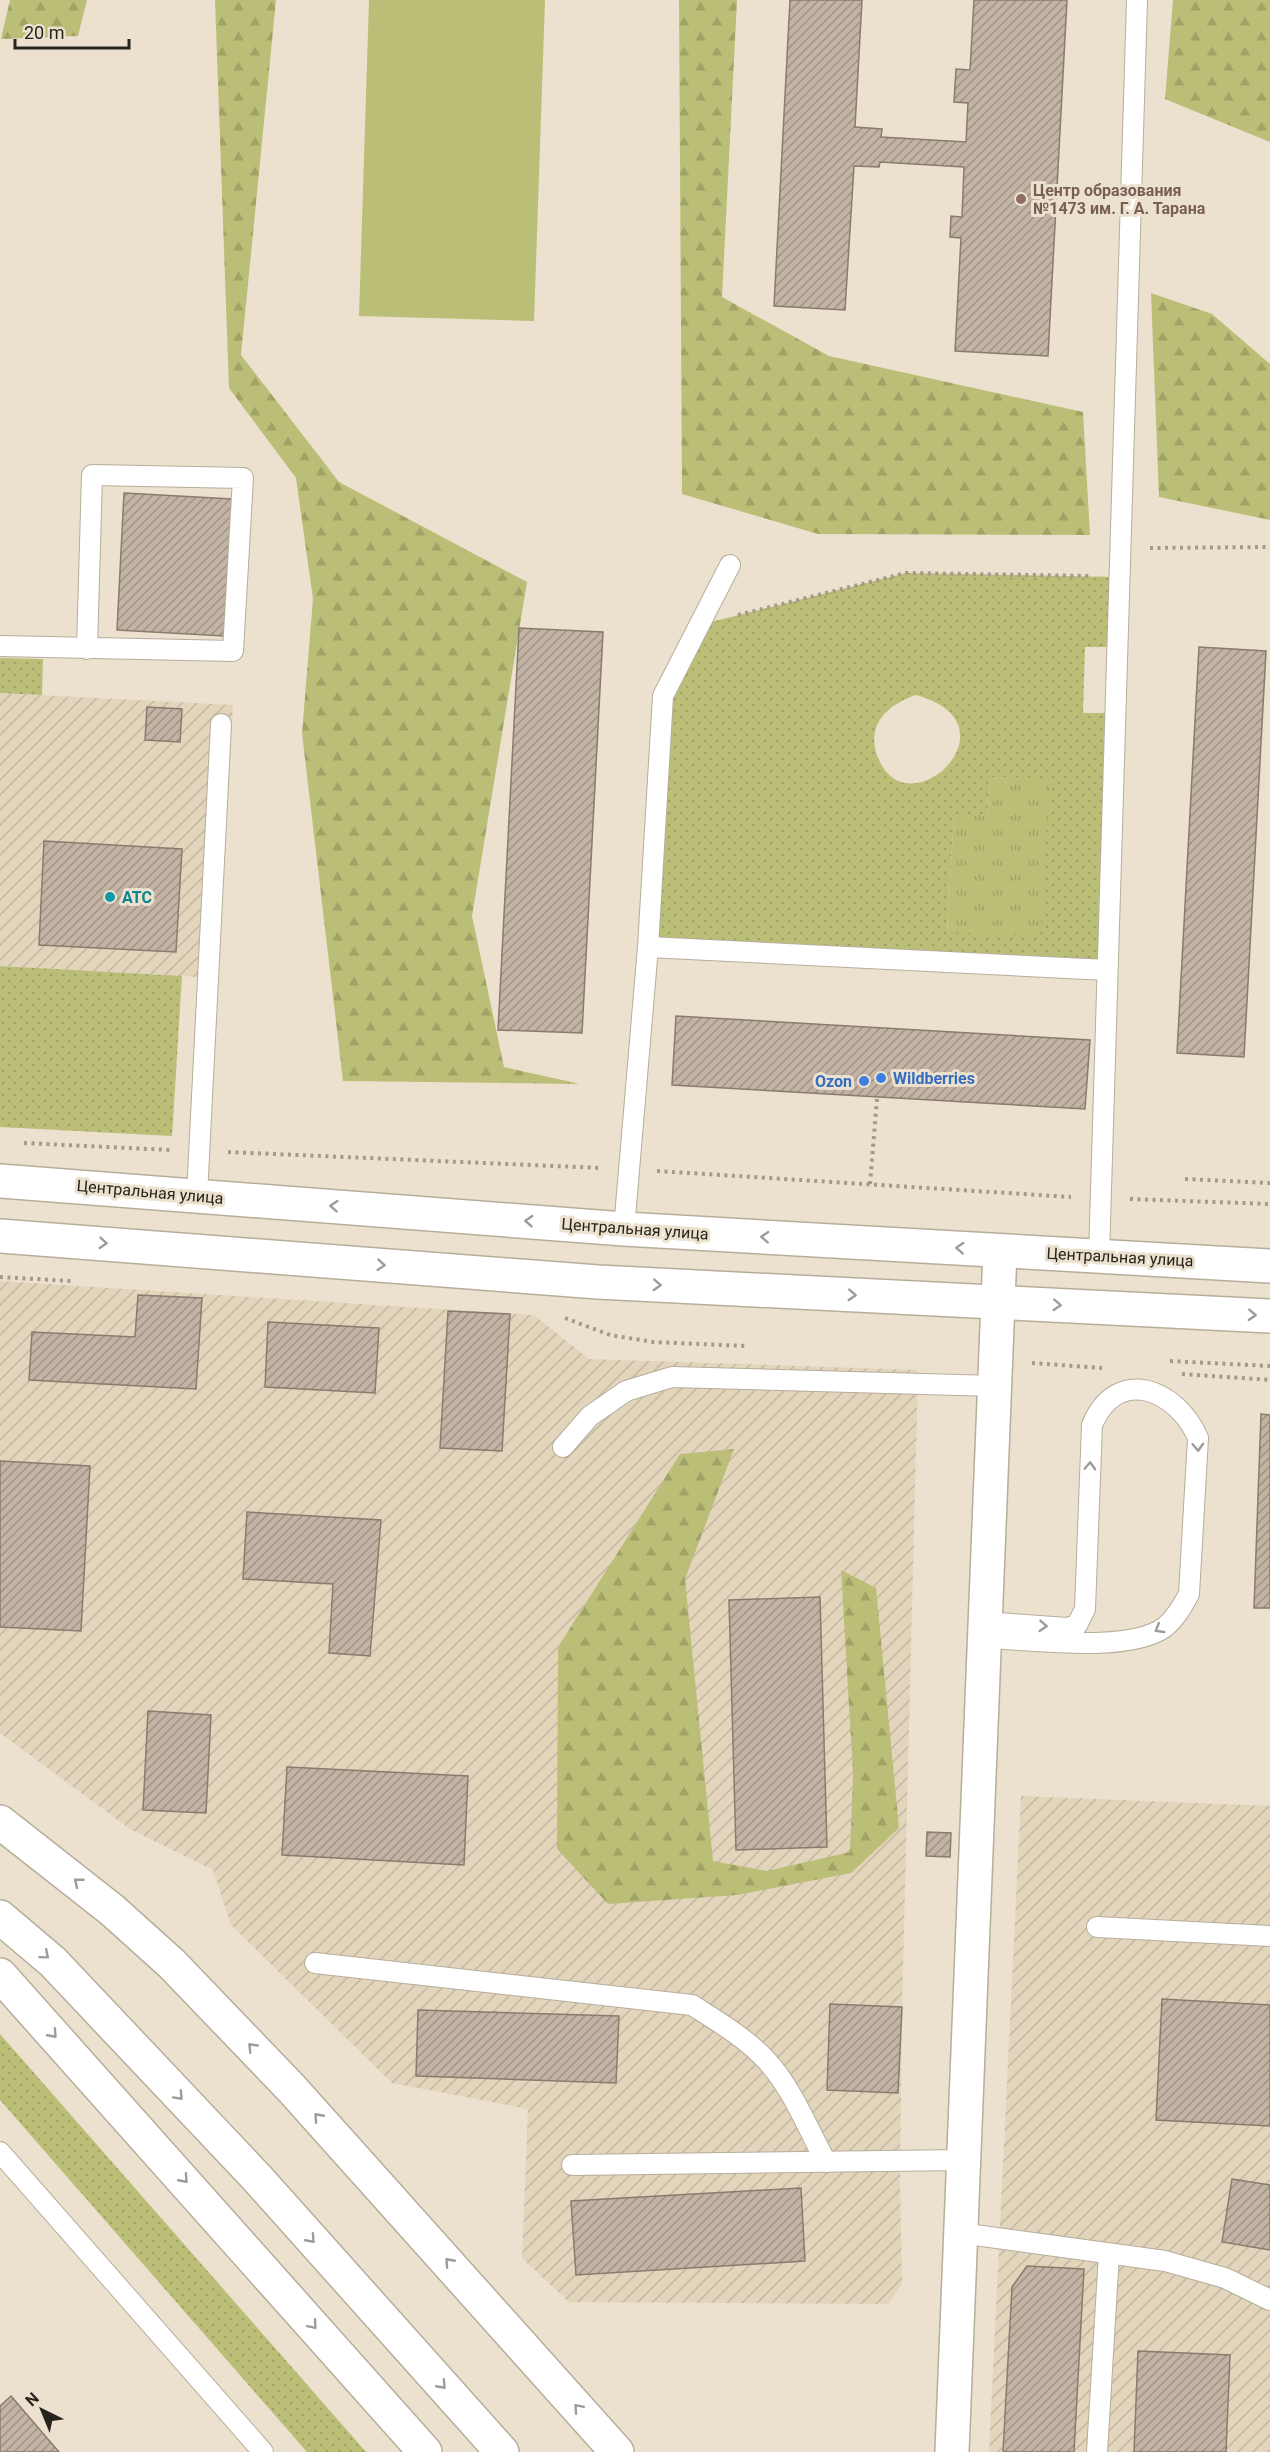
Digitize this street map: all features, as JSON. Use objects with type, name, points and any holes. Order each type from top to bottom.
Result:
[{"type":"main road","name":"Центральная улица","points":[[0,1181],[624,1229],[1270,1266]]},
{"type":"main road","points":[[0,1236],[598,1282],[1270,1316]]},
{"type":"main road","points":[[952,2452],[1000,1251]]},
{"type":"main road","points":[[0,1822],[112,1910],[172,1964],[292,2089],[617,2452]]},
{"type":"main road","points":[[0,1917],[53,1962],[184,2101],[502,2452]]},
{"type":"main road","points":[[0,1975],[425,2452]]},
{"type":"lane","points":[[1099,1256],[1137,0]]},
{"type":"lane","points":[[0,646],[87,649],[233,651],[243,478],[92,475],[87,649]]},
{"type":"lane","points":[[624,1229],[648,947],[663,696],[730,565]]},
{"type":"lane","points":[[196,1196],[221,724]]},
{"type":"lane","points":[[648,947],[1107,970]]},
{"type":"lane","points":[[563,1447],[590,1416],[626,1391],[672,1377],[996,1373]]},
{"type":"lane","points":[[1137,1388],[1154,1391],[1174,1403],[1190,1420],[1198,1438],[1189,1594],[1181,1609],[1166,1626],[1146,1636],[1123,1643],[984,1630],[1067,1628],[1077,1624],[1085,1609],[1092,1425],[1098,1409],[1118,1394],[1137,1388]]},
{"type":"lane","points":[[1097,1927],[1270,1936]]},
{"type":"lane","points":[[315,1963],[692,2005],[726,2027],[767,2061],[788,2092],[826,2162]]},
{"type":"lane","points":[[0,2152],[263,2452]]},
{"type":"lane","points":[[572,2165],[963,2160]]},
{"type":"lane","points":[[960,2233],[1165,2261],[1225,2278],[1270,2300]]},
{"type":"lane","points":[[1097,2452],[1109,2254]]},
{"type":"path","points":[[1122,548],[1270,547]]},
{"type":"path","points":[[699,625],[906,573],[1119,576]]},
{"type":"path","points":[[870,1184],[877,1099]]},
{"type":"path","points":[[12,1143],[200,1151]]},
{"type":"path","points":[[1185,1179],[1270,1183]]},
{"type":"path","points":[[1100,1198],[1270,1204]]},
{"type":"path","points":[[0,1277],[72,1281]]},
{"type":"path","points":[[556,1315],[610,1335],[653,1342],[755,1347]]},
{"type":"path","points":[[1170,1361],[1270,1366]]},
{"type":"path","points":[[996,1373],[1103,1368]]},
{"type":"path","points":[[1175,1373],[1270,1380]]},
{"type":"shaded area","points":[[0,693],[233,705],[217,978],[0,966]]},
{"type":"shaded area","points":[[0,1281],[534,1315],[589,1359],[918,1370],[902,2007],[900,2184],[902,2284],[888,2304],[569,2302],[522,2258],[528,2109],[392,2083],[231,1925],[213,1870],[130,1829],[0,1733]]},
{"type":"shaded area","points":[[1021,1796],[1270,1806],[1270,2452],[989,2452]]},
{"type":"green space","points":[[10,0],[87,0],[78,36],[1,39]]},
{"type":"green space","points":[[215,0],[276,0],[241,355],[339,482],[527,582],[472,916],[504,1067],[580,1084],[343,1081],[302,733],[313,599],[296,478],[229,388]]},
{"type":"green space","points":[[369,0],[545,0],[534,321],[359,316]]},
{"type":"green space","points":[[679,0],[737,0],[722,297],[829,356],[1083,412],[1090,535],[818,534],[682,494]]},
{"type":"green space","points":[[1173,0],[1270,0],[1270,142],[1165,99]]},
{"type":"green space","points":[[1151,293],[1212,314],[1270,364],[1270,520],[1159,497]]},
{"type":"green space","points":[[906,573],[1119,577],[1117,647],[1085,647],[1083,713],[1115,713],[1107,970],[648,947],[663,696],[699,625]],"holes":[[[916,695],[945,709],[959,726],[959,745],[949,763],[934,777],[915,783],[896,780],[881,764],[874,740],[875,730],[886,713],[894,706]],[[991,777],[1050,779],[947,932],[954,815],[987,815]]]},
{"type":"green space","points":[[0,658],[43,659],[42,695],[0,693]]},
{"type":"green space","points":[[991,777],[1050,778],[1040,937],[947,932],[954,814],[987,815]]},
{"type":"green space","points":[[0,966],[182,976],[172,1136],[0,1127]]},
{"type":"green space","points":[[734,1449],[685,1579],[713,1861],[767,1871],[850,1852],[853,1773],[841,1570],[876,1588],[899,1828],[851,1873],[737,1895],[608,1904],[557,1849],[558,1647],[680,1454]]},
{"type":"green space","points":[[0,2034],[366,2452],[307,2452],[0,2100]]},
{"type":"building","points":[[790,0],[862,0],[855,127],[882,129],[881,137],[966,142],[968,103],[954,102],[956,69],[970,70],[974,0],[1067,0],[1048,356],[955,351],[961,238],[950,237],[951,216],[962,217],[964,167],[880,162],[879,167],[854,166],[845,310],[774,306]]},
{"type":"building","points":[[124,493],[232,499],[224,636],[117,630]]},
{"type":"building","points":[[519,628],[603,632],[582,1033],[498,1030]]},
{"type":"building","points":[[1199,647],[1266,651],[1244,1057],[1177,1053]]},
{"type":"building","points":[[147,707],[182,709],[180,742],[145,740]]},
{"type":"building","name":"АТС","points":[[44,841],[182,849],[176,952],[39,945]]},
{"type":"building","points":[[676,1016],[1090,1040],[1085,1109],[672,1085]]},
{"type":"building","points":[[138,1295],[202,1298],[196,1389],[29,1380],[32,1332],[135,1337]]},
{"type":"building","points":[[448,1311],[510,1314],[502,1451],[440,1448]]},
{"type":"building","points":[[268,1322],[379,1328],[375,1393],[265,1387]]},
{"type":"building","points":[[1261,1414],[1270,1415],[1270,1608],[1254,1608]]},
{"type":"building","points":[[0,1461],[90,1466],[81,1631],[0,1627]]},
{"type":"building","points":[[247,1512],[381,1520],[370,1656],[329,1653],[333,1584],[243,1579]]},
{"type":"building","points":[[820,1597],[827,1847],[736,1850],[729,1600]]},
{"type":"building","points":[[148,1711],[211,1715],[206,1813],[143,1810]]},
{"type":"building","points":[[287,1767],[468,1776],[464,1865],[282,1855]]},
{"type":"building","points":[[927,1832],[951,1833],[950,1857],[926,1856]]},
{"type":"building","points":[[1162,1999],[1270,2005],[1270,2126],[1156,2120]]},
{"type":"building","points":[[830,2004],[902,2007],[898,2093],[827,2090]]},
{"type":"building","points":[[418,2010],[619,2016],[616,2083],[416,2076]]},
{"type":"building","points":[[1232,2179],[1270,2185],[1270,2250],[1222,2242]]},
{"type":"building","points":[[801,2188],[805,2261],[576,2275],[571,2201]]},
{"type":"building","points":[[1027,2266],[1084,2269],[1074,2452],[1003,2452],[1012,2287]]},
{"type":"building","points":[[1138,2351],[1230,2355],[1226,2452],[1134,2452]]},
{"type":"building","points":[[11,2396],[59,2452],[0,2452],[0,2406]]},
{"type":"place","name":"Центр образования №1473 им. Г. А. Тарана","points":[[1021,199]]},
{"type":"place","name":"АТС","points":[[110,897]]},
{"type":"place","name":"Wildberries","points":[[881,1078]]},
{"type":"place","name":"Ozon","points":[[864,1081]]}]
